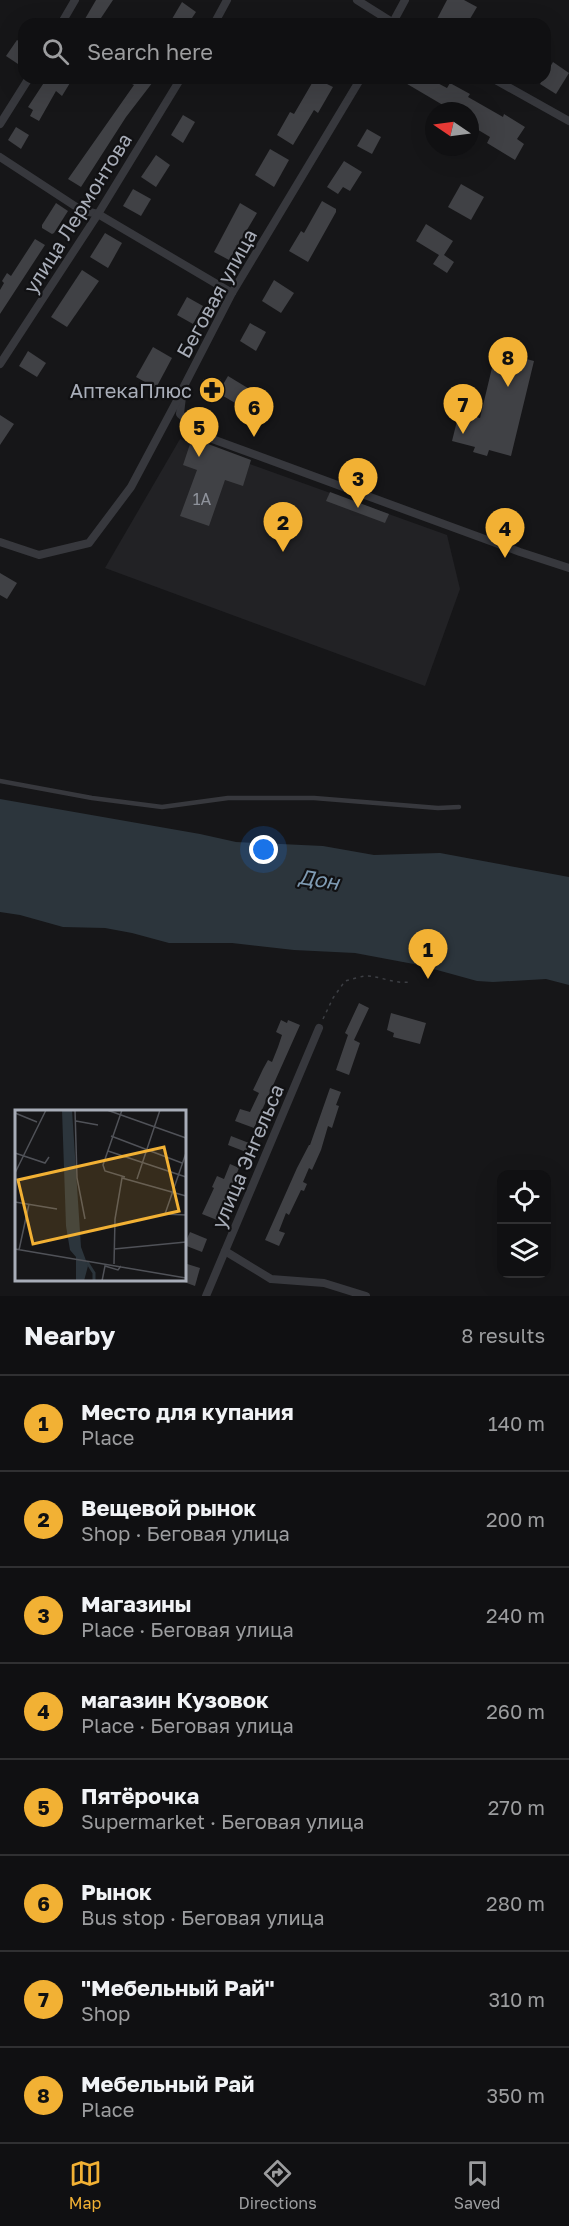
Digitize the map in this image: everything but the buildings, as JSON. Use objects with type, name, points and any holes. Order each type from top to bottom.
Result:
[{"type":"street","points":[[64,18],[75,0]]},
{"type":"street","points":[[217,18],[226,0]]},
{"type":"street","points":[[357,0],[384,18]]},
{"type":"street","points":[[396,18],[405,0]]},
{"type":"street","points":[[0,124],[25,84]]},
{"type":"street","name":"улица Лермонтова","points":[[0,364],[98,214],[177,84]]},
{"type":"street","name":"Беговая улица","points":[[357,84],[232,292],[183,388],[180,414],[204,436],[569,568]]},
{"type":"street","points":[[503,84],[569,121]]},
{"type":"street","points":[[0,158],[81,210],[98,214],[232,292]]},
{"type":"street","points":[[0,542],[39,555],[89,543],[131,487],[183,388]]},
{"type":"street","name":"улица Энгельса","points":[[206,1296],[319,1028]]},
{"type":"street","points":[[225,1251],[271,1279],[324,1283],[366,1296]]},
{"type":"lane","points":[[0,781],[93,798],[162,807],[228,798],[314,798],[459,807]]},
{"type":"path","points":[[319,1028],[333,998],[345,981],[365,976],[397,984],[409,982]]},
{"type":"shaded area","points":[[180,439],[447,535],[460,589],[425,686],[105,568]]},
{"type":"water","name":"Дон","points":[[0,799],[236,842],[323,846],[374,855],[440,853],[569,877],[569,985],[546,979],[477,981],[419,965],[355,953],[294,950],[232,943],[169,943],[105,928],[63,927],[0,912]]},
{"type":"place","name":"Мебельный Рай","points":[[508,387]]},
{"type":"place","name":"АптекаПлюс","points":[[212,390]]},
{"type":"place","name":"\"Мебельный Рай\"","points":[[463,434]]},
{"type":"place","name":"Рынок","points":[[254,437]]},
{"type":"place","name":"Пятёрочка","points":[[199,457]]},
{"type":"place","name":"Магазины","points":[[358,508]]},
{"type":"place","name":"Вещевой рынок","points":[[283,552]]},
{"type":"place","name":"магазин Кузовок","points":[[505,558]]},
{"type":"place","name":"Место для купания","points":[[428,979]]}]
